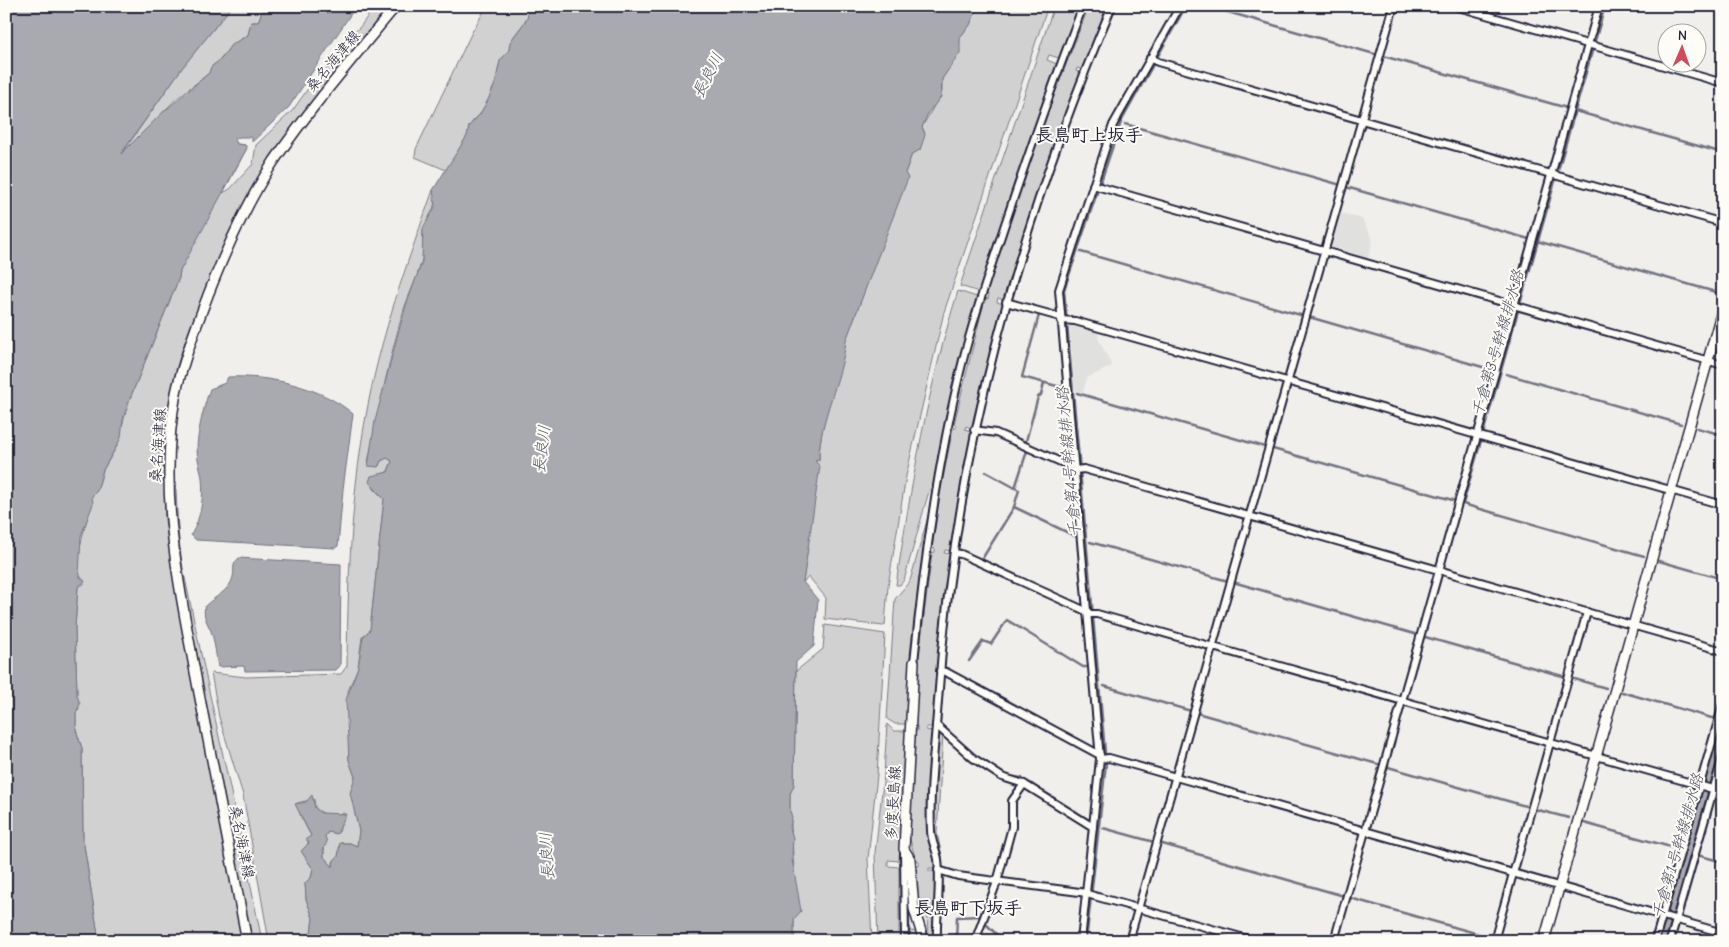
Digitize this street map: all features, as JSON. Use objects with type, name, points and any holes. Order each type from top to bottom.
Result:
[{"type":"main road","name":"桑名海津線","points":[[248,941],[176,570],[169,504],[168,466],[176,392],[190,345],[214,279],[240,223],[273,164],[313,106],[396,6]]},
{"type":"main road","points":[[1544,941],[1723,307]]},
{"type":"main road","name":"多度長島線","points":[[914,662],[904,849],[910,859],[914,909],[924,941]]},
{"type":"street","points":[[914,662],[920,605],[937,492],[963,360],[982,294],[1024,168],[1084,6]]},
{"type":"street","points":[[937,941],[938,859],[931,833],[936,725],[940,671],[954,553],[974,430],[1006,302],[1058,146],[1112,6]]},
{"type":"street","points":[[1081,941],[1089,894],[1093,827],[1103,758],[1075,469],[1060,285],[1113,125],[1153,60],[1180,6]]},
{"type":"street","points":[[1129,941],[1394,6]]},
{"type":"street","points":[[1455,6],[1723,83]]},
{"type":"street","points":[[1334,941],[1440,570],[1481,436],[1592,45],[1599,6]]},
{"type":"street","points":[[1153,60],[1723,223]]},
{"type":"street","points":[[1094,185],[1723,365]]},
{"type":"street","points":[[1006,302],[1723,505]]},
{"type":"street","points":[[974,430],[996,432],[1075,469],[1084,469],[1723,651]]},
{"type":"street","points":[[954,553],[960,554],[1090,614],[1723,792]]},
{"type":"street","points":[[1494,941],[1587,612]]},
{"type":"street","points":[[940,671],[946,672],[1103,758],[1723,933]]},
{"type":"street","points":[[1655,941],[1723,704]]},
{"type":"street","points":[[936,725],[973,758],[1002,777],[1024,784],[1093,827]]},
{"type":"street","points":[[1670,941],[1674,919],[1723,756]]},
{"type":"street","points":[[975,941],[997,882],[1012,827],[1010,806],[1024,784]]},
{"type":"street","points":[[904,849],[905,941]]},
{"type":"street","points":[[938,870],[958,876],[1089,894],[1254,941]]},
{"type":"shaded area","points":[[232,6],[264,6],[258,22],[251,22],[248,35],[231,45],[221,59],[211,67],[209,73],[176,99],[121,155],[182,68]]},
{"type":"shaded area","points":[[375,6],[388,6],[303,114],[254,191],[174,386],[165,447],[160,450],[158,457],[164,461],[165,520],[176,591],[242,941],[99,941],[83,839],[82,748],[76,730],[76,713],[79,709],[75,627],[78,587],[84,584],[80,575],[79,552],[92,496],[97,491],[103,470],[116,448],[129,401],[179,278],[180,271],[237,144],[245,145],[247,148],[223,193],[230,189],[253,164],[256,145],[293,110],[312,83],[329,67],[330,61],[341,50],[345,41],[360,27]]},
{"type":"shaded area","points":[[487,6],[529,6],[525,22],[513,37],[509,50],[500,61],[495,84],[488,100],[480,114],[472,122],[467,136],[446,170],[415,157],[416,149],[472,32]]},
{"type":"shaded area","points":[[978,6],[1048,6],[944,312],[906,476],[888,586],[885,625],[825,619],[826,598],[809,577],[803,582],[819,465],[815,461],[819,460],[826,415],[840,370],[846,340],[907,178],[905,173],[912,154],[925,133],[922,127],[942,92],[942,79],[959,53],[960,37],[970,25]]},
{"type":"shaded area","points":[[1054,6],[1080,6],[1059,58],[1049,55],[1047,60],[1057,64],[979,292],[960,286]]},
{"type":"shaded area","points":[[1089,6],[1109,6],[1084,70],[1077,68],[1076,71],[1081,73],[1004,300],[998,298],[997,302],[1003,304],[971,428],[966,426],[965,429],[971,431],[951,551],[945,550],[944,553],[951,554],[943,610],[933,727],[926,727],[926,730],[933,731],[928,835],[936,860],[936,868],[929,868],[929,871],[936,871],[936,941],[928,941],[927,910],[918,909],[916,866],[919,866],[919,861],[916,860],[908,833],[913,731],[917,731],[917,726],[914,726],[918,662],[932,553],[935,552],[935,549],[932,548],[940,493],[953,428],[956,428],[954,424],[985,298],[988,299],[989,295],[986,294],[1042,126]]},
{"type":"shaded area","points":[[433,190],[435,200],[425,225],[422,258],[394,345],[368,462],[379,466],[381,461],[387,458],[392,461],[388,471],[383,474],[373,488],[384,499],[370,630],[362,637],[358,667],[348,691],[349,760],[355,777],[352,799],[359,831],[357,846],[350,843],[340,843],[338,857],[333,862],[333,867],[324,857],[325,836],[328,832],[339,832],[344,813],[332,815],[322,813],[315,808],[314,799],[297,803],[301,817],[311,836],[303,854],[313,868],[311,878],[305,883],[306,899],[313,918],[310,941],[269,941],[243,795],[219,717],[211,673],[246,677],[341,674],[347,666],[351,545],[358,464],[364,424],[387,326]]},
{"type":"shaded area","points":[[1338,212],[1362,219],[1373,240],[1367,261],[1334,250],[1329,242]]},
{"type":"shaded area","points":[[958,291],[977,297],[959,359],[934,483],[929,491],[904,580],[900,585],[896,585],[921,437],[947,327]]},
{"type":"shaded area","points":[[1069,323],[1100,331],[1098,338],[1112,366],[1087,378],[1083,392],[1075,391]]},
{"type":"shaded area","points":[[173,473],[176,487],[183,570],[262,941],[251,941],[215,752],[186,598],[175,515]]},
{"type":"shaded area","points":[[931,506],[916,606],[906,724],[895,724],[887,719],[895,599],[910,581]]},
{"type":"shaded area","points":[[825,625],[885,634],[877,775],[868,859],[872,941],[794,941],[794,919],[797,913],[790,794],[794,784],[796,671],[823,649]]},
{"type":"shaded area","points":[[887,724],[894,731],[906,731],[899,861],[888,860],[888,866],[899,867],[899,941],[878,941],[875,853],[884,774]]},
{"type":"shaded area","points":[[939,734],[943,734],[937,833],[942,856],[941,866],[933,835],[937,737]]},
{"type":"shaded area","points":[[908,866],[910,931],[920,932],[921,941],[906,941]]},
{"type":"water","points":[[6,6],[232,6],[182,68],[121,154],[161,114],[209,73],[211,67],[221,59],[231,45],[248,35],[251,22],[258,22],[264,6],[356,6],[289,107],[252,142],[252,137],[239,137],[235,139],[237,144],[245,145],[247,148],[180,271],[179,278],[129,401],[123,419],[121,438],[103,470],[97,491],[92,496],[93,504],[81,536],[79,576],[85,581],[78,587],[75,627],[77,695],[80,704],[76,713],[76,730],[82,748],[83,839],[99,941],[6,941]]},
{"type":"water","name":"長良川","points":[[529,6],[978,6],[970,25],[960,37],[960,53],[942,79],[941,97],[928,113],[922,127],[925,135],[920,150],[912,154],[905,173],[908,178],[846,340],[840,370],[826,415],[819,460],[815,461],[820,466],[803,582],[818,600],[814,646],[796,662],[794,785],[790,794],[792,817],[790,828],[793,838],[792,859],[801,911],[794,919],[794,941],[310,941],[313,918],[306,899],[305,883],[311,878],[313,869],[301,851],[309,843],[306,839],[311,836],[295,804],[306,802],[312,795],[315,808],[321,813],[346,814],[337,834],[328,832],[325,836],[327,842],[323,850],[324,857],[333,867],[334,860],[338,857],[340,843],[350,843],[357,846],[359,831],[350,793],[355,777],[349,760],[346,700],[358,667],[363,637],[370,630],[384,499],[369,482],[371,476],[388,472],[392,461],[387,458],[381,461],[378,467],[368,466],[375,421],[406,305],[422,262],[423,228],[435,207],[433,190],[467,136],[469,126],[480,114],[488,100],[495,84],[500,61],[509,50],[510,42],[527,19]]},
{"type":"water","points":[[228,377],[260,378],[311,390],[353,414],[338,546],[335,548],[196,540],[191,535],[199,515],[203,493],[197,450],[201,419],[210,389],[225,383]]},
{"type":"water","points":[[239,558],[341,564],[340,666],[336,670],[245,671],[244,666],[218,667],[213,638],[204,610],[205,606],[229,586],[233,577],[234,565]]},
{"type":"water","points":[[1723,716],[1723,738],[1665,941],[1658,941]]},
{"type":"waterway","name":"千倉第4号幹線排水路","points":[[1086,941],[1106,763],[1064,290],[1121,122],[1186,6]]},
{"type":"waterway","points":[[1207,6],[1378,55]]},
{"type":"waterway","name":"千倉第3号幹線排水路","points":[[1605,6],[1463,504],[1644,556]]},
{"type":"waterway","points":[[1702,6],[1723,12]]},
{"type":"waterway","points":[[1383,56],[1567,108]]},
{"type":"waterway","points":[[1575,111],[1723,153]]},
{"type":"waterway","points":[[1125,124],[1341,185]]},
{"type":"waterway","points":[[1346,187],[1529,239]]},
{"type":"waterway","points":[[1537,241],[1719,293]]},
{"type":"waterway","points":[[1081,252],[1304,316]]},
{"type":"waterway","points":[[1039,315],[1022,377],[1061,387]]},
{"type":"waterway","points":[[1309,317],[1493,370]]},
{"type":"waterway","points":[[1506,374],[1681,424]]},
{"type":"waterway","points":[[1026,441],[1038,397],[1041,395],[1044,383]]},
{"type":"waterway","points":[[1077,393],[1265,447]]},
{"type":"waterway","points":[[1697,428],[1723,435]]},
{"type":"waterway","points":[[1273,449],[1456,501]]},
{"type":"waterway","points":[[1015,488],[1027,451]]},
{"type":"waterway","points":[[986,472],[1019,490],[1014,507],[1075,536]]},
{"type":"waterway","points":[[982,559],[1014,507]]},
{"type":"waterway","points":[[1090,542],[1228,581]]},
{"type":"waterway","points":[[1659,561],[1723,579]]},
{"type":"waterway","points":[[1233,582],[1418,635]]},
{"type":"waterway","points":[[969,661],[983,641],[991,644],[1007,620],[1083,667],[1087,667]]},
{"type":"waterway","points":[[1425,637],[1566,677]]},
{"type":"waterway","points":[[1571,678],[1606,688]]},
{"type":"waterway","points":[[1104,686],[1191,711]]},
{"type":"waterway","points":[[1622,692],[1715,719]]},
{"type":"waterway","points":[[1197,713],[1381,765]]},
{"type":"waterway","points":[[1388,767],[1529,807]]},
{"type":"waterway","points":[[1007,776],[1022,778]]},
{"type":"waterway","points":[[1028,782],[1039,789]]},
{"type":"waterway","points":[[1009,816],[1008,803],[1017,788]]},
{"type":"waterway","points":[[1046,793],[1089,820]]},
{"type":"waterway","points":[[1534,809],[1569,818]]},
{"type":"waterway","name":"千倉第1号幹線排水路","points":[[1584,823],[1678,849]]},
{"type":"waterway","points":[[1103,828],[1154,842]]},
{"type":"waterway","points":[[1159,843],[1344,896]]},
{"type":"waterway","points":[[1697,855],[1723,862]]},
{"type":"waterway","points":[[1350,898],[1493,938]]},
{"type":"waterway","points":[[956,941],[957,917],[982,916]]},
{"type":"waterway","points":[[986,924],[1001,939],[1006,941]]},
{"type":"district","name":"長島町上坂手","points":[[1089,135]]},
{"type":"district","name":"長島町下坂手","points":[[968,908]]}]
